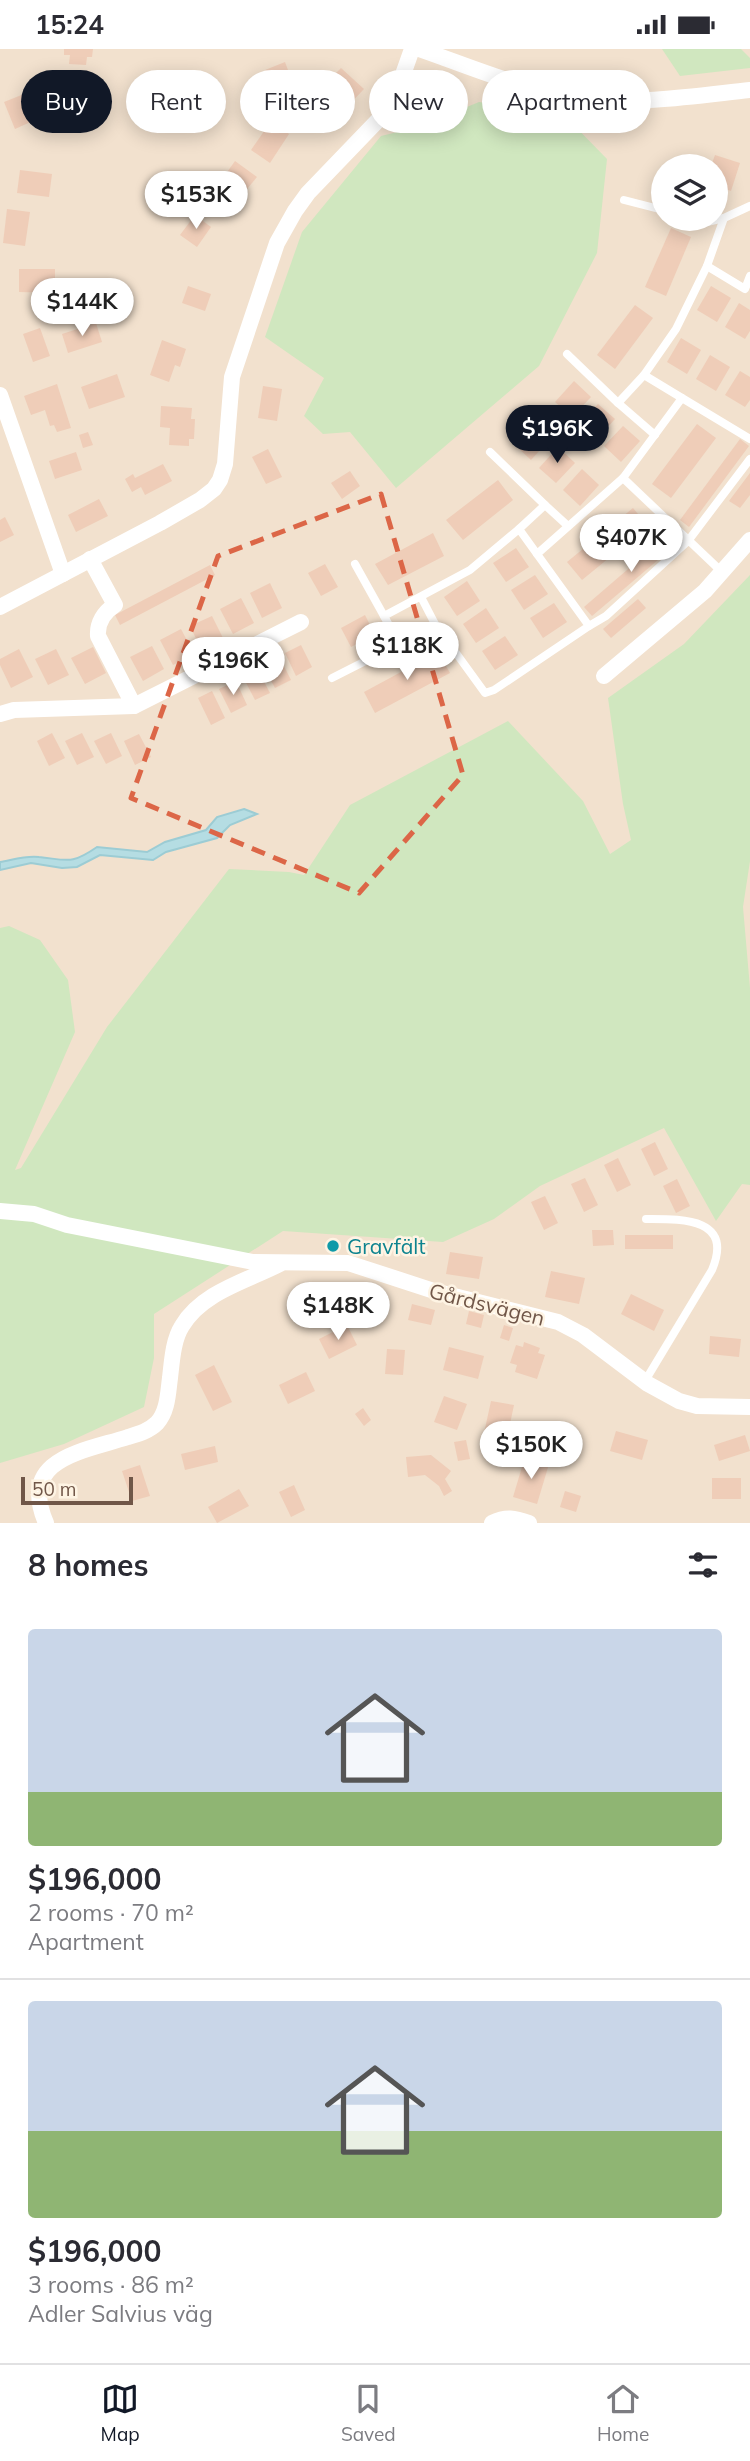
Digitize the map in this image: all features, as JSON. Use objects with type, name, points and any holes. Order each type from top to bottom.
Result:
[{"type":"street","points":[[0,607],[200,500],[214,489],[225,464],[232,377],[277,243],[308,193],[383,115],[395,97],[412,49]]},
{"type":"street","points":[[419,49],[512,82],[554,94],[590,100],[624,101],[750,89]]},
{"type":"street","points":[[0,395],[63,574]]},
{"type":"street","points":[[604,676],[705,591],[750,540]]},
{"type":"street","points":[[90,559],[115,605],[104,615],[97,627],[98,635],[134,706]]},
{"type":"street","points":[[0,714],[14,710],[134,706],[301,622]]},
{"type":"street","name":"Gårdsvägen","points":[[0,1211],[33,1214],[67,1225],[253,1262],[348,1263],[434,1291],[558,1322],[583,1335],[645,1381],[679,1401],[697,1406],[750,1407]]},
{"type":"street","points":[[46,1523],[38,1489],[46,1471],[65,1457],[145,1432],[157,1423],[168,1399],[173,1352],[182,1325],[200,1305],[215,1294],[281,1264]]},
{"type":"street","points":[[492,1523],[503,1518],[529,1523]]},
{"type":"lane","points":[[624,200],[651,207]]},
{"type":"lane","points":[[728,216],[750,206]]},
{"type":"lane","points":[[618,403],[644,375],[676,329],[707,266],[719,231]]},
{"type":"lane","points":[[707,266],[747,290],[750,276]]},
{"type":"lane","points":[[566,354],[655,435]]},
{"type":"lane","points":[[644,375],[750,439]]},
{"type":"lane","points":[[537,554],[623,478],[682,398]]},
{"type":"lane","points":[[490,452],[568,526]]},
{"type":"lane","points":[[421,597],[435,624],[485,693],[494,690],[606,616],[688,541],[750,459]]},
{"type":"lane","points":[[623,478],[722,572]]},
{"type":"lane","points":[[384,616],[470,570],[545,505]]},
{"type":"lane","points":[[519,529],[589,626]]},
{"type":"lane","points":[[355,564],[399,644]]},
{"type":"lane","points":[[332,678],[435,624]]},
{"type":"lane","points":[[645,1381],[718,1255],[717,1238],[709,1229],[688,1219],[646,1219]]},
{"type":"highlighted area","points":[[381,494],[463,775],[359,893],[131,798],[218,556]]},
{"type":"shaded area","points":[[0,49],[750,49],[750,1523],[0,1523]]},
{"type":"green space","points":[[662,49],[741,49],[750,58],[750,68],[680,76]]},
{"type":"green space","points":[[482,102],[482,133],[582,133],[607,159],[597,253],[539,366],[396,488],[350,432],[323,434],[304,416],[324,378],[265,337],[302,232],[381,136],[393,133],[468,133],[468,107]]},
{"type":"green space","points":[[750,575],[750,861],[743,907],[750,988],[750,1185],[742,1184],[716,1221],[664,1128],[540,1186],[494,1219],[443,1242],[283,1231],[154,1314],[154,1358],[144,1407],[64,1444],[0,1463],[0,928],[9,926],[40,940],[68,980],[75,1032],[15,1170],[21,1168],[107,1027],[229,869],[304,875],[350,805],[508,721],[583,801],[610,854],[631,840],[623,804],[608,698],[684,644]]},
{"type":"water","points":[[244,809],[257,814],[230,825],[217,838],[166,852],[153,860],[100,855],[77,867],[62,868],[31,863],[0,870],[0,862],[30,857],[69,860],[81,857],[97,847],[147,852],[165,842],[206,830],[217,817]]},
{"type":"building","points":[[64,49],[93,49],[92,57],[87,57],[86,65],[69,64],[70,55],[64,55]]},
{"type":"building","points":[[285,62],[288,70],[265,70]]},
{"type":"building","points":[[355,81],[364,89],[355,98]]},
{"type":"building","points":[[21,95],[21,126],[15,129],[4,102]]},
{"type":"building","points":[[263,133],[289,134],[270,163],[251,150]]},
{"type":"building","points":[[728,159],[740,163],[731,191],[728,190]]},
{"type":"building","points":[[235,161],[257,177],[232,207],[212,193]]},
{"type":"building","points":[[20,170],[52,174],[49,197],[17,193]]},
{"type":"building","points":[[7,209],[30,212],[25,246],[3,243]]},
{"type":"building","points":[[195,215],[211,227],[197,247],[180,235]]},
{"type":"building","points":[[670,231],[678,231],[691,237],[666,296],[645,287]]},
{"type":"building","points":[[19,269],[55,269],[55,293],[19,292]]},
{"type":"building","points":[[188,286],[211,294],[205,311],[182,303]]},
{"type":"building","points":[[711,286],[731,298],[717,322],[697,310]]},
{"type":"building","points":[[739,303],[750,310],[750,331],[745,339],[725,327]]},
{"type":"building","points":[[635,305],[653,318],[615,369],[597,355]]},
{"type":"building","points":[[96,323],[102,342],[68,353],[62,334]]},
{"type":"building","points":[[40,328],[50,356],[33,362],[23,334]]},
{"type":"building","points":[[681,338],[701,350],[687,374],[667,362]]},
{"type":"building","points":[[162,340],[186,349],[180,367],[175,365],[169,382],[150,375]]},
{"type":"building","points":[[710,355],[730,367],[716,391],[696,379]]},
{"type":"building","points":[[740,371],[750,377],[750,400],[745,407],[725,395]]},
{"type":"building","points":[[117,374],[125,397],[89,409],[81,387]]},
{"type":"building","points":[[574,381],[591,397],[572,417],[555,402]]},
{"type":"building","points":[[57,384],[71,428],[57,432],[54,425],[50,426],[45,410],[31,415],[24,396]]},
{"type":"building","points":[[263,386],[282,389],[277,421],[258,418]]},
{"type":"building","points":[[598,404],[615,419],[596,440],[579,424]]},
{"type":"building","points":[[161,406],[192,408],[191,419],[195,419],[194,439],[189,439],[189,446],[169,445],[170,428],[160,427]]},
{"type":"building","points":[[533,424],[550,439],[531,460],[514,444]]},
{"type":"building","points":[[697,424],[716,438],[671,498],[652,484]]},
{"type":"building","points":[[623,426],[640,441],[621,462],[604,446]]},
{"type":"building","points":[[88,432],[93,445],[83,448],[79,435]]},
{"type":"building","points":[[740,439],[749,446],[689,527],[680,520]]},
{"type":"building","points":[[558,447],[575,463],[556,483],[539,468]]},
{"type":"building","points":[[268,449],[282,477],[266,484],[252,457]]},
{"type":"building","points":[[76,452],[82,470],[55,479],[49,461]]},
{"type":"building","points":[[163,464],[172,481],[145,495],[141,487],[132,492],[125,479],[133,474],[135,478]]},
{"type":"building","points":[[582,469],[599,485],[580,506],[563,490]]},
{"type":"building","points":[[350,471],[360,486],[342,499],[331,483]]},
{"type":"building","points":[[750,473],[750,495],[740,508],[729,501]]},
{"type":"building","points":[[498,480],[513,500],[463,540],[446,520]]},
{"type":"building","points":[[99,499],[108,516],[76,532],[68,515]]},
{"type":"building","points":[[633,508],[648,526],[582,580],[567,562]]},
{"type":"building","points":[[5,517],[14,535],[0,542],[0,520]]},
{"type":"building","points":[[433,533],[444,556],[388,585],[375,564]]},
{"type":"building","points":[[670,533],[678,543],[592,616],[584,607]]},
{"type":"building","points":[[516,548],[529,567],[506,582],[493,563]]},
{"type":"building","points":[[325,564],[338,587],[321,596],[308,573]]},
{"type":"building","points":[[210,565],[215,575],[120,625],[115,615]]},
{"type":"building","points":[[535,575],[548,594],[524,610],[511,590]]},
{"type":"building","points":[[467,581],[480,601],[457,616],[444,597]]},
{"type":"building","points":[[270,583],[282,608],[262,618],[250,593]]},
{"type":"building","points":[[241,598],[254,623],[233,634],[220,609]]},
{"type":"building","points":[[638,599],[646,608],[611,638],[603,629]]},
{"type":"building","points":[[554,603],[567,622],[543,638],[530,618]]},
{"type":"building","points":[[486,608],[499,628],[476,643],[463,624]]},
{"type":"building","points":[[365,615],[375,635],[351,647],[341,628]]},
{"type":"building","points":[[212,616],[224,640],[202,651],[190,626]]},
{"type":"building","points":[[181,629],[194,654],[173,665],[160,640]]},
{"type":"building","points":[[505,636],[518,655],[495,670],[482,651]]},
{"type":"building","points":[[301,645],[312,667],[296,676],[285,653]]},
{"type":"building","points":[[152,646],[164,669],[143,681],[130,657]]},
{"type":"building","points":[[93,647],[106,673],[85,684],[71,658]]},
{"type":"building","points":[[19,649],[33,677],[11,688],[0,665],[0,659]]},
{"type":"building","points":[[56,649],[69,675],[48,685],[35,659]]},
{"type":"building","points":[[438,652],[450,673],[375,713],[364,692]]},
{"type":"building","points":[[280,658],[291,680],[275,688],[263,666]]},
{"type":"building","points":[[258,670],[270,693],[255,700],[243,677]]},
{"type":"building","points":[[236,681],[247,705],[231,713],[219,689]]},
{"type":"building","points":[[212,691],[225,718],[211,725],[198,698]]},
{"type":"building","points":[[52,733],[65,758],[49,766],[37,741]]},
{"type":"building","points":[[82,733],[94,757],[77,765],[65,741]]},
{"type":"building","points":[[111,733],[122,756],[106,764],[94,741]]},
{"type":"building","points":[[139,734],[151,757],[135,765],[124,741]]},
{"type":"building","points":[[655,1142],[668,1169],[654,1176],[641,1149]]},
{"type":"building","points":[[618,1158],[631,1185],[617,1192],[604,1165]]},
{"type":"building","points":[[585,1178],[598,1205],[584,1212],[571,1184]]},
{"type":"building","points":[[677,1179],[690,1206],[676,1213],[663,1186]]},
{"type":"building","points":[[545,1196],[558,1223],[544,1230],[531,1202]]},
{"type":"building","points":[[592,1230],[613,1230],[614,1245],[593,1246]]},
{"type":"building","points":[[625,1235],[673,1235],[673,1249],[625,1249]]},
{"type":"building","points":[[450,1252],[483,1257],[479,1279],[446,1274]]},
{"type":"building","points":[[551,1271],[585,1278],[579,1304],[545,1297]]},
{"type":"building","points":[[631,1294],[664,1310],[654,1331],[621,1314]]},
{"type":"building","points":[[412,1304],[435,1310],[431,1325],[408,1320]]},
{"type":"building","points":[[469,1311],[484,1315],[481,1328],[466,1324]]},
{"type":"building","points":[[347,1325],[357,1345],[329,1359],[319,1339]]},
{"type":"building","points":[[504,1325],[513,1328],[509,1341],[500,1338]]},
{"type":"building","points":[[710,1336],[741,1339],[739,1357],[709,1354]]},
{"type":"building","points":[[524,1342],[540,1348],[538,1353],[545,1355],[537,1379],[515,1372],[517,1365],[510,1363],[516,1345],[523,1347]]},
{"type":"building","points":[[449,1347],[484,1356],[478,1379],[443,1370]]},
{"type":"building","points":[[387,1349],[405,1350],[403,1375],[385,1374]]},
{"type":"building","points":[[214,1365],[232,1402],[213,1411],[195,1375]]},
{"type":"building","points":[[306,1372],[315,1391],[288,1404],[279,1385]]},
{"type":"building","points":[[444,1396],[467,1404],[457,1430],[434,1422]]},
{"type":"building","points":[[491,1401],[514,1405],[507,1438],[484,1433]]},
{"type":"building","points":[[363,1408],[371,1420],[364,1426],[355,1414]]},
{"type":"building","points":[[616,1431],[648,1440],[642,1460],[610,1451]]},
{"type":"building","points":[[745,1435],[750,1451],[719,1461],[714,1445]]},
{"type":"building","points":[[466,1440],[470,1459],[458,1461],[454,1442]]},
{"type":"building","points":[[215,1446],[218,1462],[185,1470],[181,1454]]},
{"type":"building","points":[[431,1455],[451,1471],[445,1479],[452,1491],[444,1496],[439,1486],[425,1475],[408,1477],[406,1457]]},
{"type":"building","points":[[525,1457],[549,1464],[537,1504],[513,1497]]},
{"type":"building","points":[[140,1465],[150,1496],[132,1501],[122,1471]]},
{"type":"building","points":[[712,1478],[741,1478],[741,1499],[712,1499]]},
{"type":"building","points":[[294,1485],[305,1510],[291,1517],[279,1492]]},
{"type":"building","points":[[239,1489],[249,1506],[217,1523],[208,1507]]},
{"type":"building","points":[[565,1491],[581,1496],[576,1512],[560,1507]]},
{"type":"place","name":"Gravfält","points":[[333,1246]]}]
